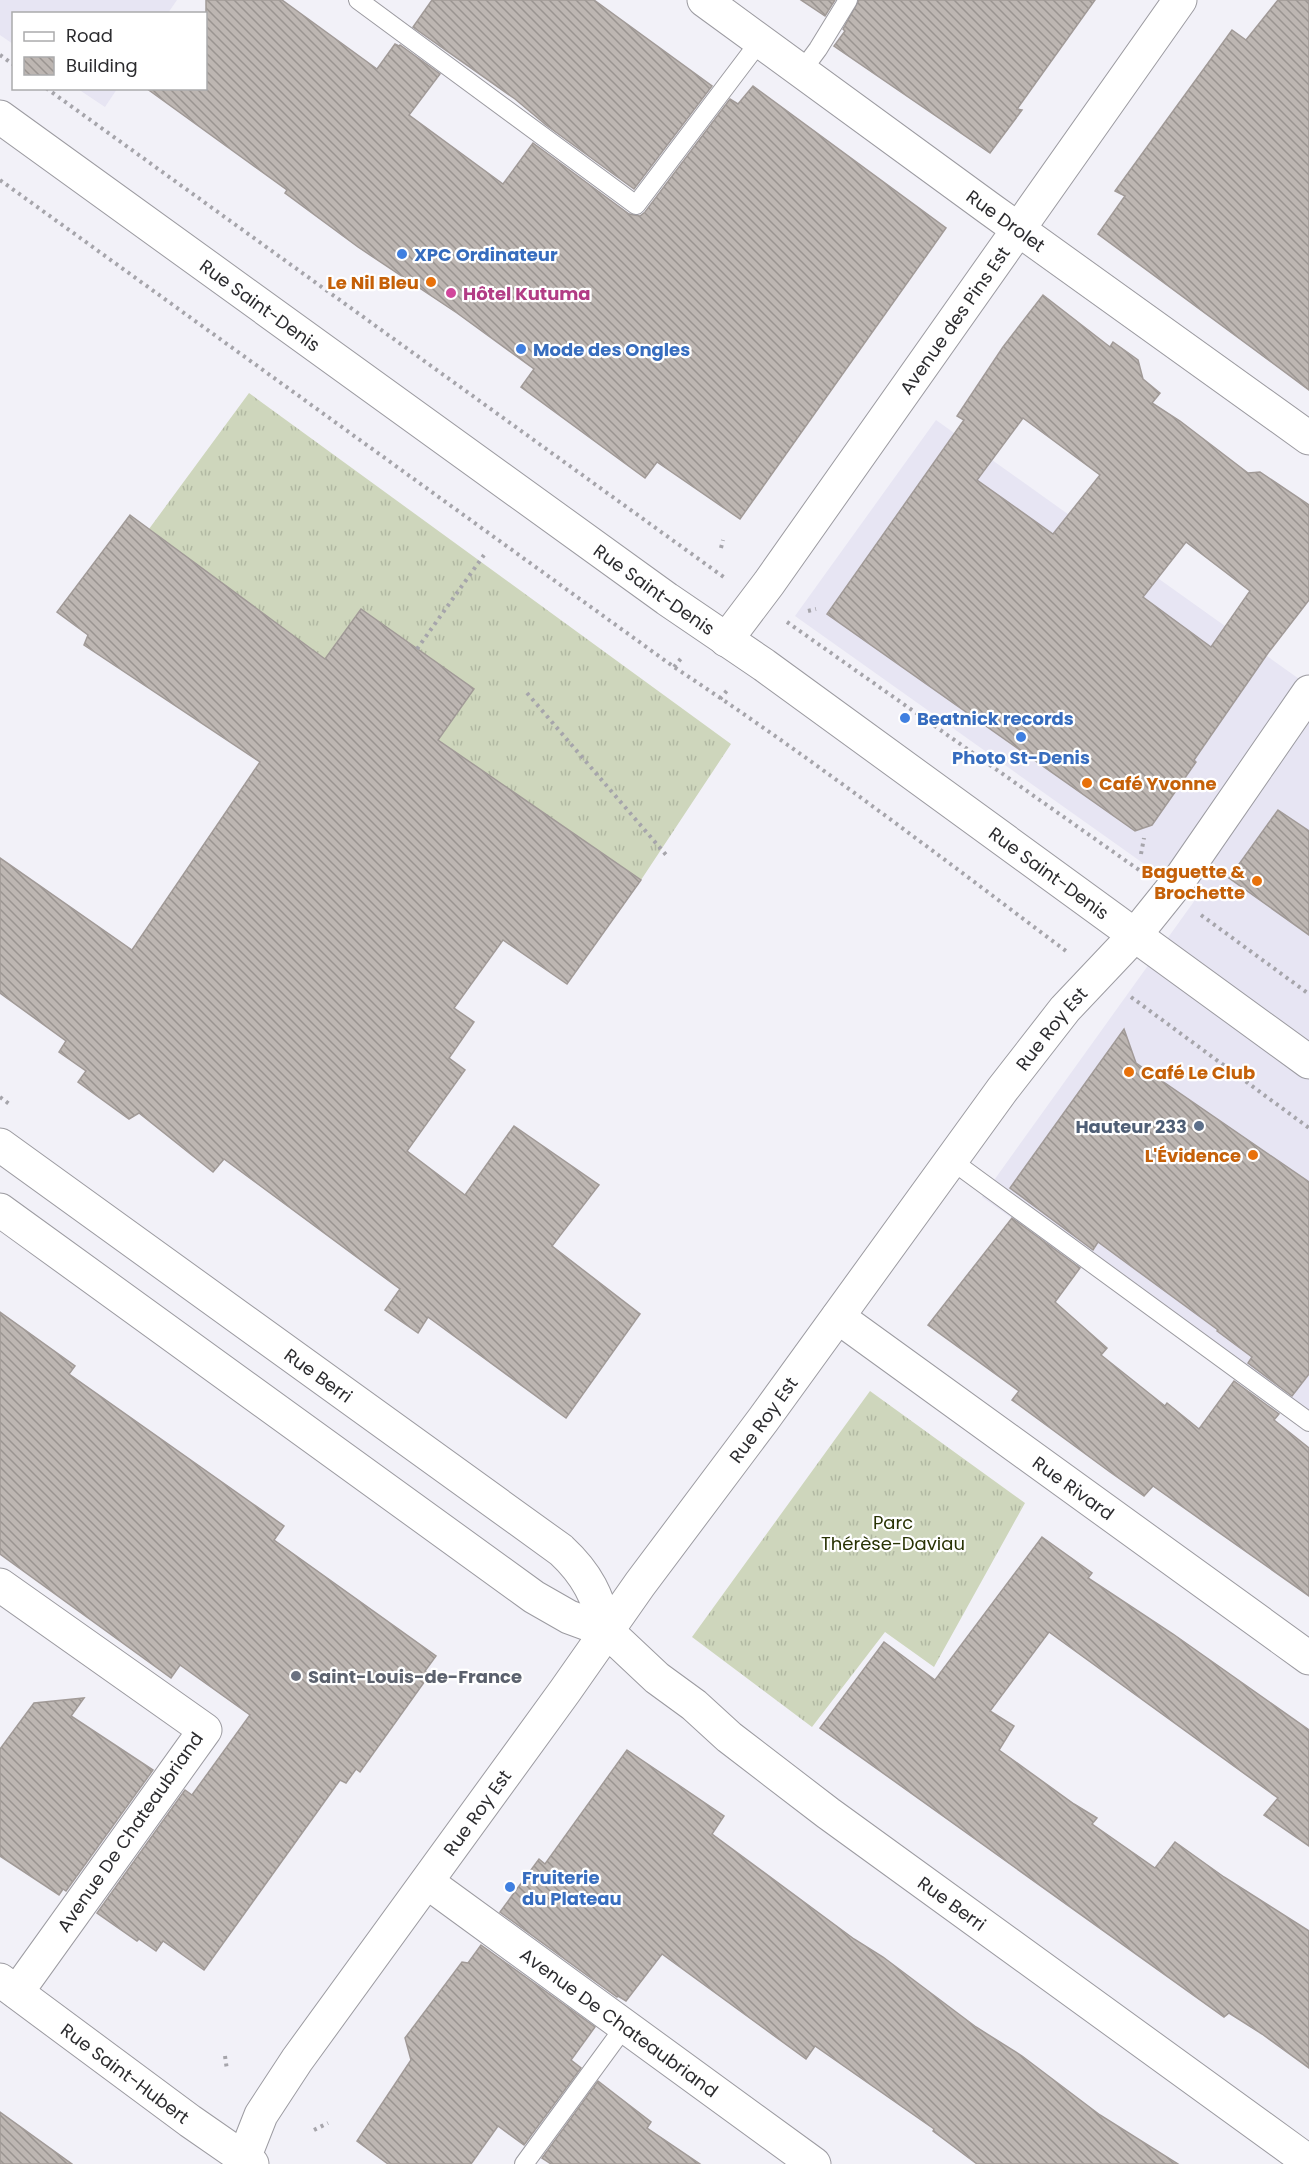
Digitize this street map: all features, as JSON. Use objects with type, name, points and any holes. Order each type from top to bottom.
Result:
[{"type":"street","name":"Rue Drolet","points":[[704,0],[1309,438]]},
{"type":"street","name":"Avenue des Pins Est","points":[[726,640],[769,583],[1180,0]]},
{"type":"street","name":"Rue Saint-Denis","points":[[3,126],[764,665],[1309,1062]]},
{"type":"street","name":"Rue Roy Est","points":[[246,2162],[261,2115],[297,2060],[607,1630],[1052,1025],[1135,935],[1180,879],[1309,692]]},
{"type":"street","name":"Rue Berri","points":[[0,1145],[561,1550],[581,1570],[589,1582],[598,1600],[607,1630]]},
{"type":"street","name":"Rue Berri","points":[[0,1210],[534,1597],[569,1617],[607,1630],[657,1678],[828,1813],[1309,2162]]},
{"type":"street","name":"Rue Rivard","points":[[838,1317],[1309,1659]]},
{"type":"street","name":"Avenue De Chateaubriand","points":[[0,1585],[205,1730],[9,1986]]},
{"type":"street","name":"Avenue De Chateaubriand","points":[[427,1882],[814,2164]]},
{"type":"street","name":"Rue Saint-Hubert","points":[[9,1986],[246,2162]]},
{"type":"lane","points":[[358,0],[636,205],[760,40]]},
{"type":"lane","points":[[801,72],[848,0]]},
{"type":"lane","points":[[951,1160],[1309,1422]]},
{"type":"lane","points":[[524,2164],[625,2026]]},
{"type":"path","points":[[49,90],[709,566]]},
{"type":"path","points":[[0,180],[674,667],[906,831],[1045,935]]},
{"type":"path","points":[[721,548],[723,540]]},
{"type":"path","points":[[417,650],[484,555]]},
{"type":"path","points":[[808,611],[816,609]]},
{"type":"path","points":[[781,618],[1110,851]]},
{"type":"path","points":[[526,693],[667,856]]},
{"type":"path","points":[[1141,854],[1144,838]]},
{"type":"path","points":[[1214,925],[1309,994]]},
{"type":"path","points":[[1138,1004],[1309,1128]]},
{"type":"path","points":[[225,2056],[227,2070]]},
{"type":"path","points":[[314,2130],[328,2123]]},
{"type":"shaded area","points":[[0,0],[177,0],[169,12],[12,12],[12,43],[0,35]]},
{"type":"shaded area","points":[[80,90],[116,90],[105,107]]},
{"type":"shaded area","points":[[936,420],[1309,686],[1309,1428],[982,1197],[1195,900],[795,616]]},
{"type":"green space","points":[[249,393],[731,744],[641,880],[438,740],[474,689],[325,659],[149,529]]},
{"type":"green space","name":"Parc Thérèse-Daviau","points":[[870,1391],[1025,1503],[934,1667],[885,1632],[812,1727],[692,1637]]},
{"type":"building","points":[[206,0],[282,0],[377,69],[395,44],[400,45],[440,74],[409,115],[503,184],[533,143],[629,214],[640,216],[730,99],[738,104],[753,86],[946,228],[740,519],[657,462],[645,478],[521,387],[534,369],[457,313],[358,247],[285,193],[287,190],[149,90],[207,90]]},
{"type":"building","points":[[432,0],[594,0],[712,86],[634,189],[546,125],[515,99],[413,27]]},
{"type":"building","points":[[801,0],[835,0],[825,16]]},
{"type":"building","points":[[859,0],[1095,0],[1017,109],[1022,110],[990,153],[834,46],[845,31],[843,29]]},
{"type":"building","points":[[1278,0],[1309,0],[1309,390],[1098,234],[1125,196],[1115,191],[1232,30],[1246,40]]},
{"type":"building","points":[[1043,295],[1110,347],[1113,342],[1138,360],[1143,379],[1160,393],[1152,403],[1180,421],[1248,473],[1260,472],[1309,505],[1309,600],[1268,653],[1152,825],[1135,831],[827,614],[964,420],[957,416],[1003,347]],"holes":[[[1023,418],[1100,475],[1053,534],[977,480]],[[1186,542],[1250,591],[1211,647],[1143,597]]]},
{"type":"building","points":[[130,515],[325,659],[361,609],[474,689],[438,740],[641,880],[567,984],[503,940],[454,1008],[474,1022],[449,1058],[465,1070],[407,1151],[465,1195],[514,1126],[599,1185],[552,1246],[640,1314],[566,1418],[428,1317],[418,1333],[385,1310],[400,1289],[224,1159],[213,1172],[139,1113],[129,1119],[78,1082],[86,1071],[59,1052],[66,1041],[0,993],[0,858],[132,950],[260,762],[84,645],[88,635],[57,612]]},
{"type":"building","points":[[1278,810],[1309,831],[1309,935],[1229,878]]},
{"type":"building","points":[[1124,1029],[1136,1063],[1309,1182],[1309,1374],[1292,1396],[1248,1363],[1252,1357],[1218,1330],[1098,1242],[1093,1250],[1010,1188]]},
{"type":"building","points":[[1012,1218],[1080,1268],[1055,1302],[1107,1348],[1101,1355],[1165,1406],[1167,1403],[1199,1429],[1234,1381],[1279,1414],[1274,1420],[1309,1448],[1309,1596],[1153,1486],[1144,1496],[1110,1472],[1012,1400],[1019,1391],[928,1325]]},
{"type":"building","name":"Saint-Louis-de-France","points":[[0,1312],[75,1366],[69,1374],[284,1526],[274,1540],[436,1656],[425,1671],[430,1674],[360,1772],[356,1769],[346,1783],[340,1780],[204,1970],[163,1941],[156,1951],[139,1939],[137,1941],[97,1913],[185,1790],[192,1795],[250,1715],[180,1665],[171,1678],[0,1554]]},
{"type":"building","points":[[1042,1537],[1092,1573],[1088,1578],[1173,1634],[1309,1730],[1309,1846],[1264,1815],[1278,1798],[1049,1632],[990,1711],[1014,1726],[999,1750],[1097,1818],[1092,1824],[1155,1868],[1175,1842],[1224,1877],[1309,1931],[1309,2068],[1229,2013],[1224,2017],[820,1728],[884,1642],[935,1680]]},
{"type":"building","points":[[84,1698],[71,1716],[153,1770],[66,1891],[63,1889],[59,1895],[0,1856],[0,1749],[34,1703]]},
{"type":"building","points":[[627,1750],[724,1816],[712,1834],[976,2027],[1022,2056],[1100,2115],[1178,2164],[977,2164],[933,2131],[934,2129],[815,2046],[806,2059],[662,1954],[626,2001],[617,1997],[500,1912],[539,1859],[545,1864]]},
{"type":"building","points":[[481,1945],[595,2027],[571,2060],[581,2068],[524,2145],[498,2126],[471,2164],[388,2164],[357,2141],[411,2060],[405,2038],[462,1962],[468,1963]]},
{"type":"building","points":[[598,2081],[651,2122],[647,2128],[700,2164],[551,2164],[542,2158]]},
{"type":"building","points":[[0,2112],[72,2164],[0,2164]]},
{"type":"place","name":"XPC Ordinateur","points":[[402,254]]},
{"type":"place","name":"Le Nil Bleu","points":[[431,282]]},
{"type":"place","name":"Hôtel Kutuma","points":[[451,293]]},
{"type":"place","name":"Mode des Ongles","points":[[521,349]]},
{"type":"place","name":"Beatnick records","points":[[905,718]]},
{"type":"place","name":"Photo St-Denis","points":[[1021,737]]},
{"type":"place","name":"Café Yvonne","points":[[1087,783]]},
{"type":"place","name":"Baguette & Brochette","points":[[1257,881]]},
{"type":"place","name":"Café Le Club","points":[[1129,1072]]},
{"type":"place","name":"Hauteur 233","points":[[1199,1126]]},
{"type":"place","name":"L'Évidence","points":[[1253,1155]]},
{"type":"place","name":"Saint-Louis-de-France","points":[[296,1676]]},
{"type":"place","name":"Fruiterie du Plateau","points":[[510,1887]]}]
